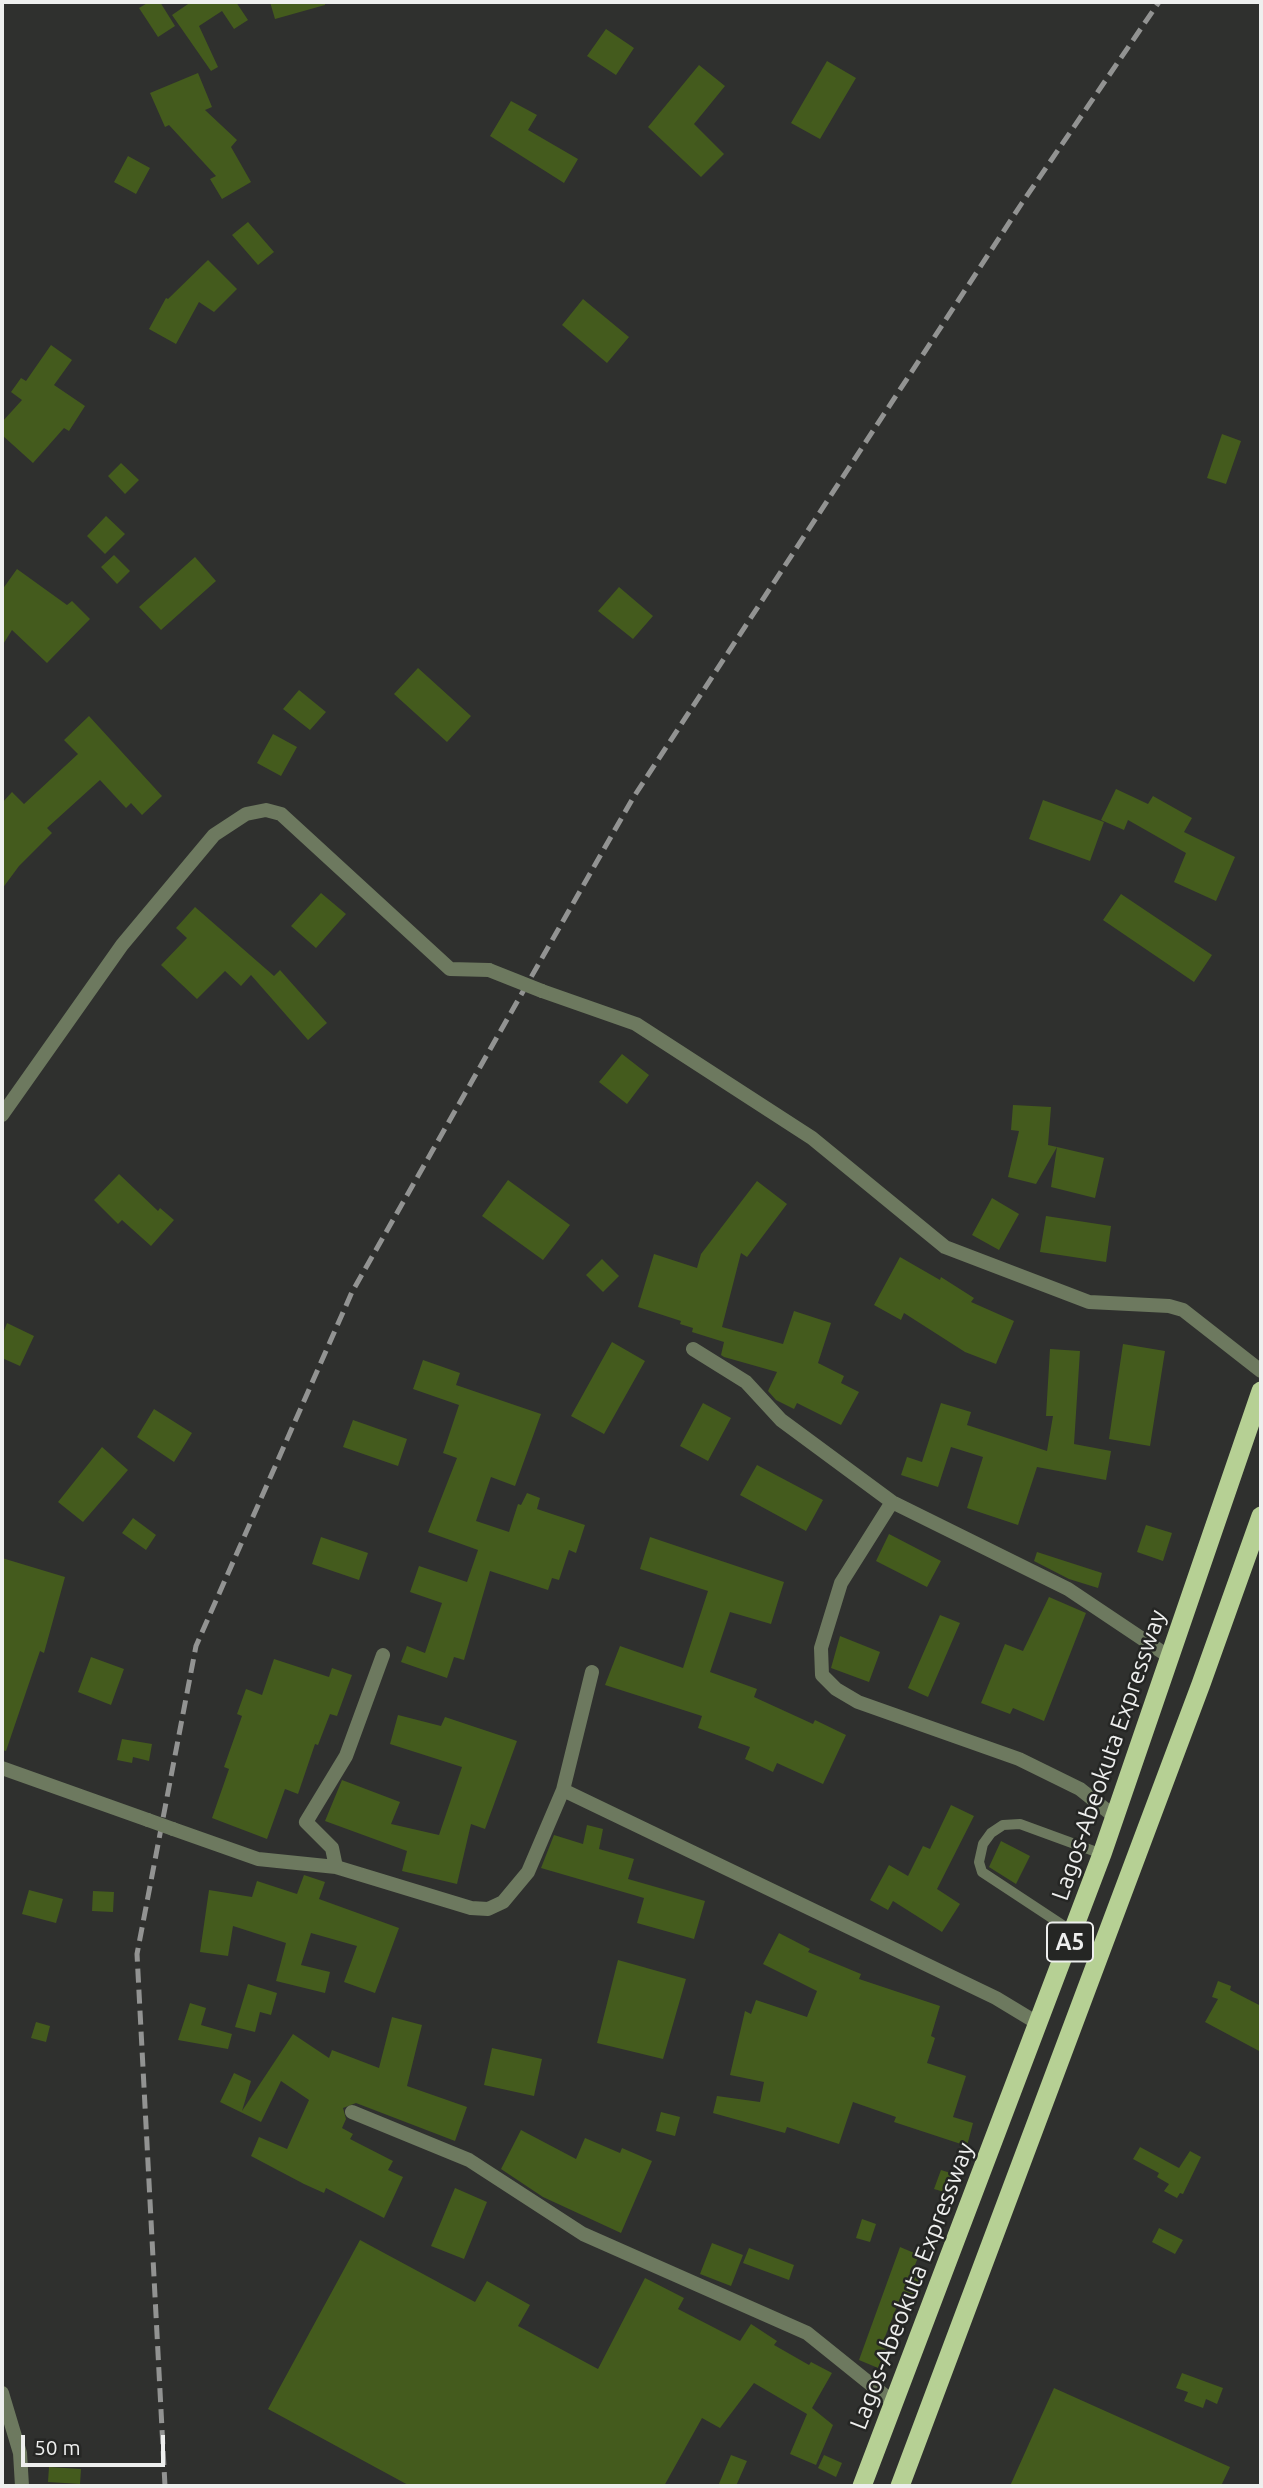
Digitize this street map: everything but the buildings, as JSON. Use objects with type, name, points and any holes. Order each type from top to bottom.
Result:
[{"type":"highway","name":"Lagos-Abeokuta Expressway","points":[[862,2486],[1102,1854],[1261,1391]]},
{"type":"highway","name":"A5","points":[[900,2486],[1201,1684],[1261,1516]]},
{"type":"street","points":[[2,1115],[122,945],[214,835],[246,814],[266,810],[281,814],[450,969],[489,970],[636,1024],[811,1138],[945,1247],[1090,1302],[1169,1306],[1183,1310],[1261,1371]]},
{"type":"street","points":[[693,1349],[746,1382],[781,1420],[892,1502],[1068,1589],[1168,1656]]},
{"type":"street","points":[[892,1502],[841,1583],[821,1648],[822,1675],[836,1689],[858,1702],[1020,1759],[1080,1789],[1115,1817]]},
{"type":"street","points":[[336,1867],[332,1848],[306,1822],[346,1756],[383,1655]]},
{"type":"street","points":[[2,1768],[258,1859],[336,1867],[471,1908],[488,1909],[503,1902],[528,1872],[563,1790],[592,1672]]},
{"type":"street","points":[[563,1790],[984,1992],[1039,2024]]},
{"type":"street","points":[[352,2112],[469,2160],[583,2235],[807,2333],[894,2403]]},
{"type":"street","points":[[2,2393],[20,2453],[22,2486]]},
{"type":"lane","points":[[1073,1931],[982,1872],[979,1862],[984,1844],[991,1833],[1003,1825],[1020,1824],[1102,1854]]},
{"type":"railway","points":[[165,2486],[137,1954],[196,1646],[352,1292],[633,798],[1022,203],[1159,2]]}]
